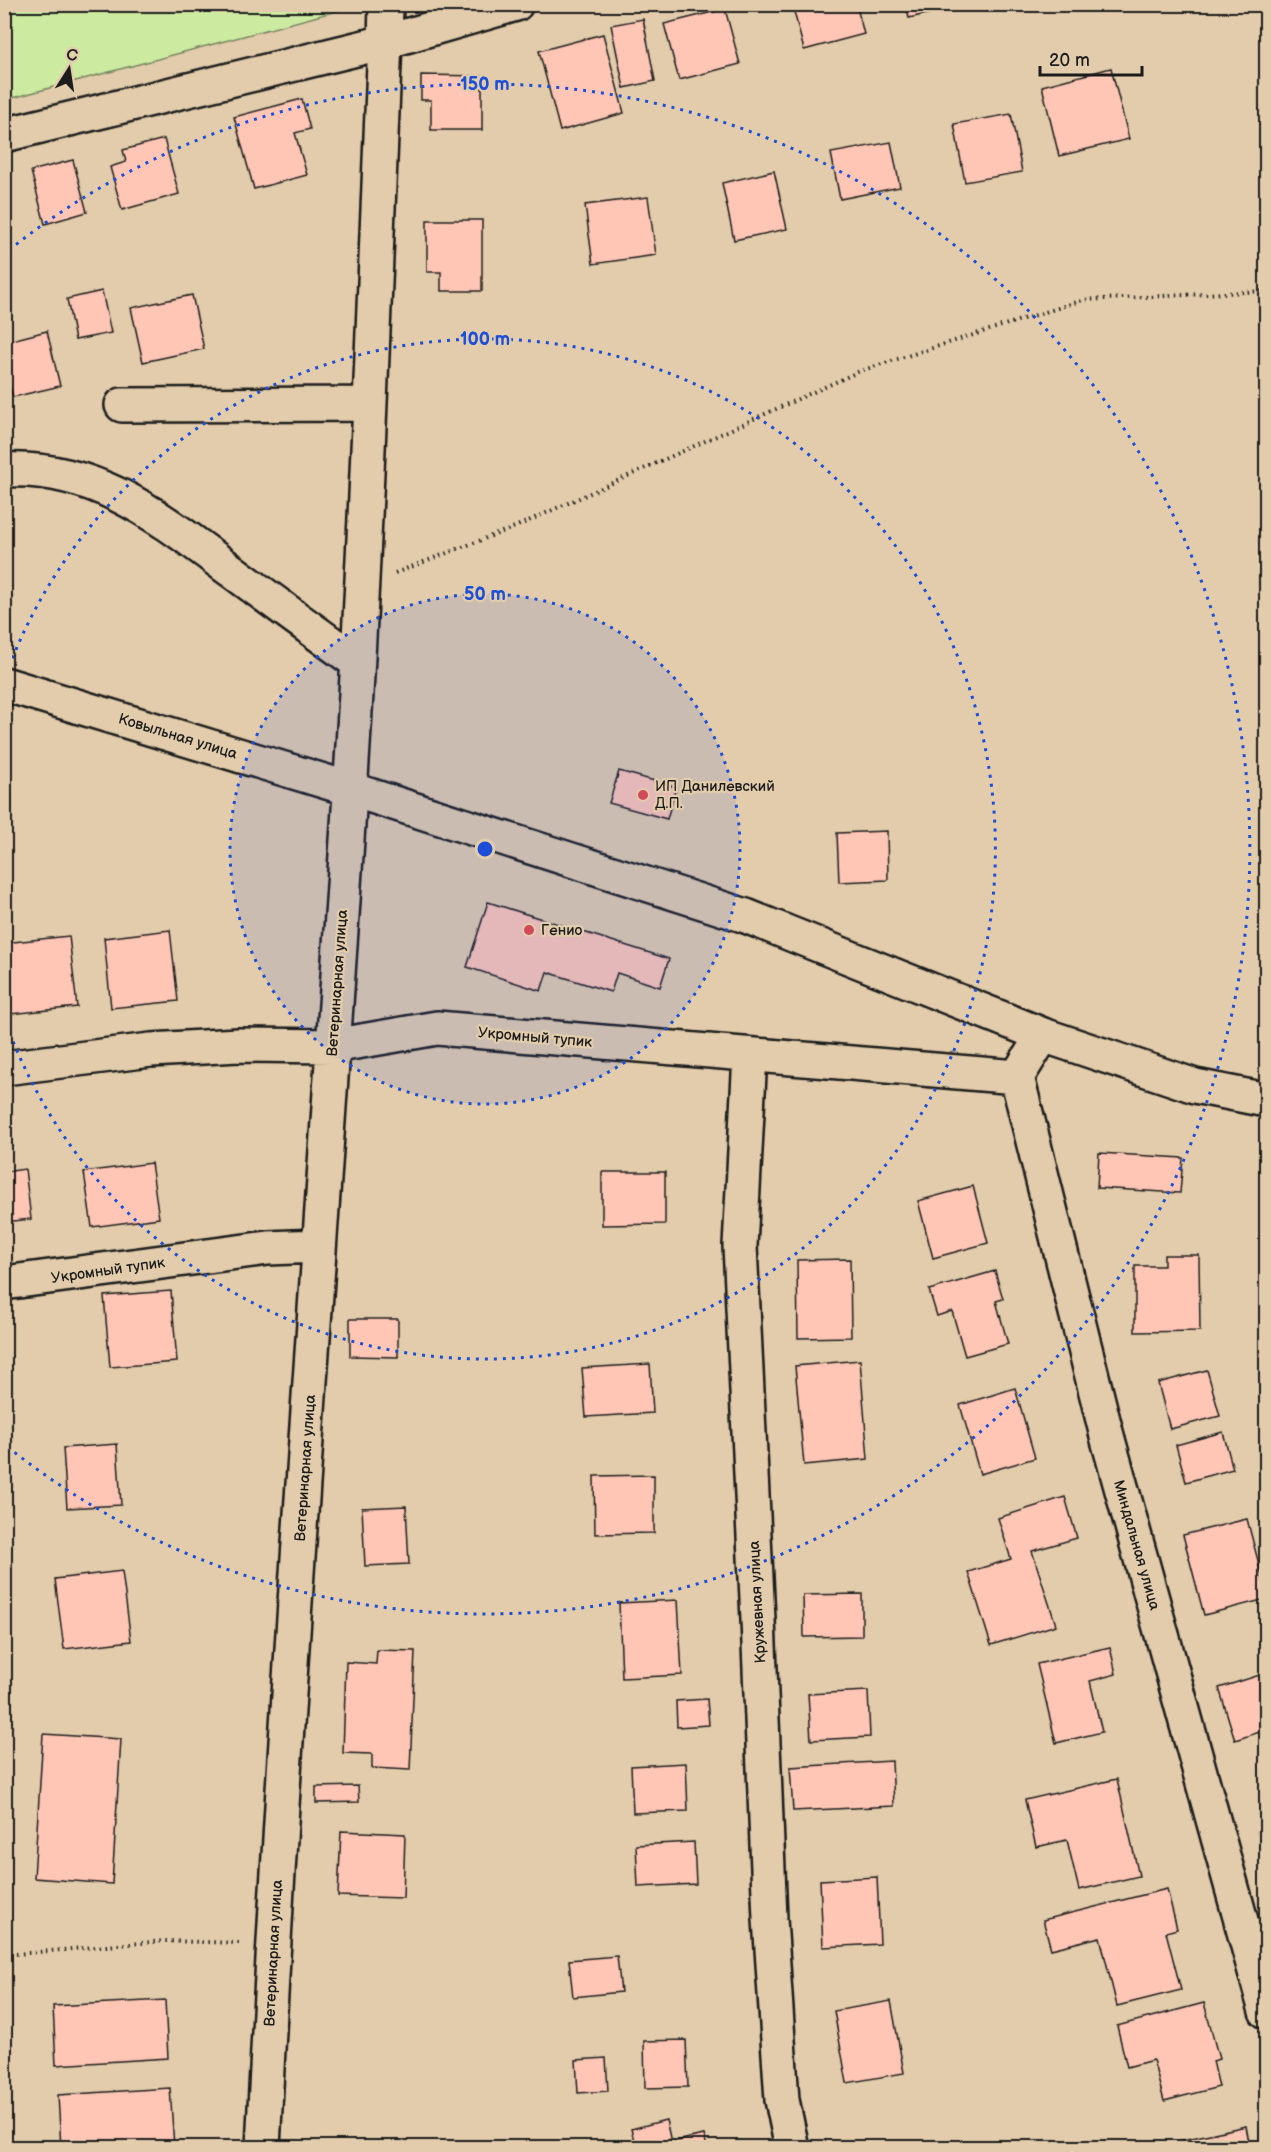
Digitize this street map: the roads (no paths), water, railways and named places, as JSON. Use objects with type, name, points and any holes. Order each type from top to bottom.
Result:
[{"type":"street","name":"Ветеринарная улица","points":[[263,2148],[273,1944],[350,789],[386,4]]},
{"type":"street","points":[[4,135],[385,42],[516,4]]},
{"type":"street","points":[[122,405],[369,404]]},
{"type":"street","points":[[4,470],[51,473],[82,480],[124,497],[152,513],[357,662]]},
{"type":"street","name":"Ковыльная улица","points":[[4,684],[350,789],[746,916],[1044,1035],[1195,1086],[1266,1100]]},
{"type":"street","name":"Укромный тупик","points":[[4,1068],[151,1050],[238,1045],[333,1046],[437,1028],[1017,1077]]},
{"type":"street","points":[[1017,1077],[1044,1035]]},
{"type":"street","name":"Кружевная улица","points":[[750,1055],[741,1258],[770,1919],[782,2100],[792,2148]]},
{"type":"street","name":"Миндальная улица","points":[[1017,1077],[1107,1436],[1266,2011]]},
{"type":"street","name":"Укромный тупик","points":[[4,1284],[268,1248],[318,1246]]},
{"type":"place","name":"ИП Данилевский Д.П.","points":[[643,795]]},
{"type":"place","name":"Генио","points":[[529,930]]}]
